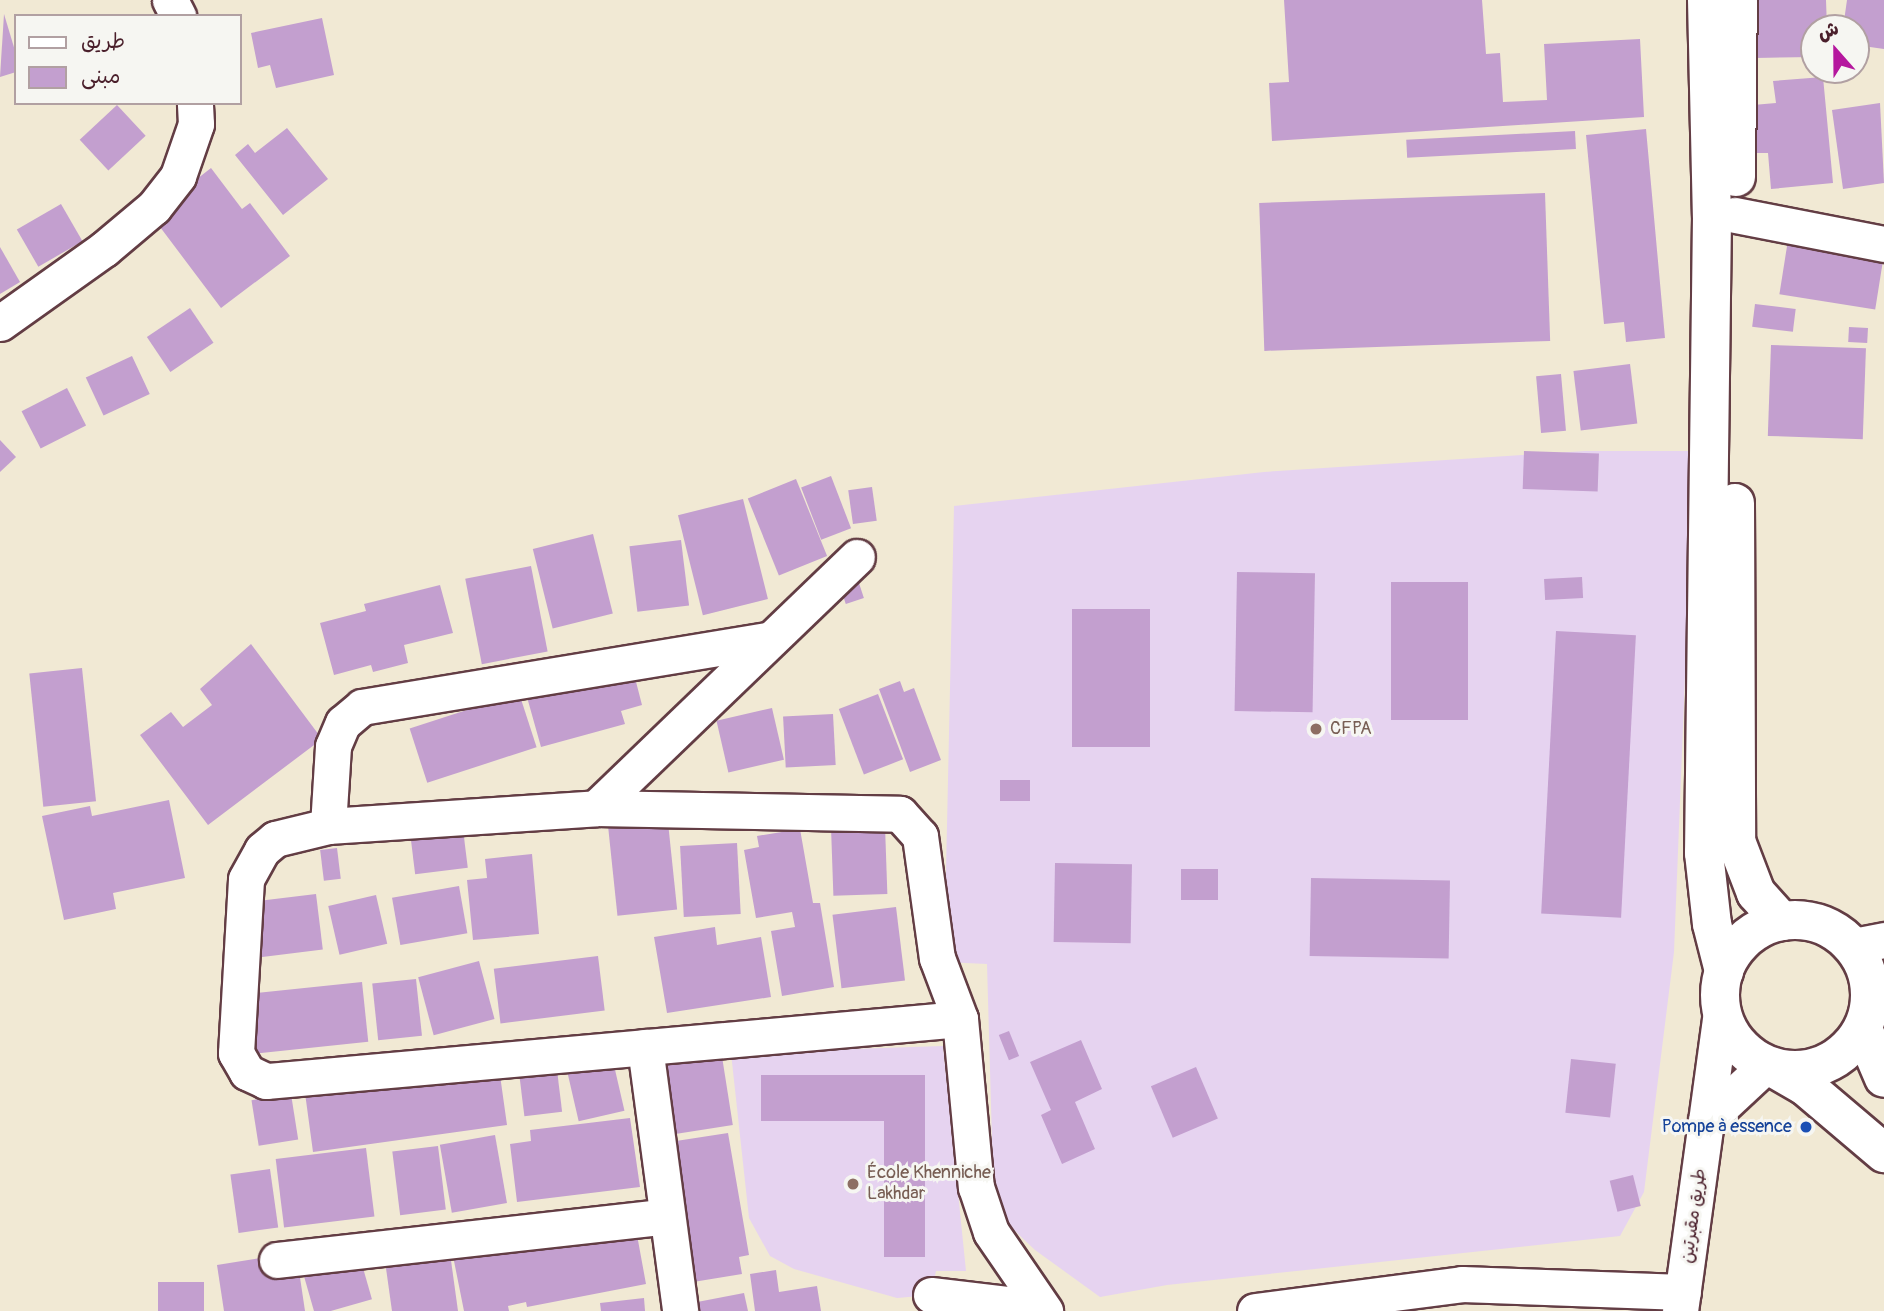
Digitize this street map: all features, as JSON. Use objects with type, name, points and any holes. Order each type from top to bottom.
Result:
[{"type":"main road","points":[[1707,0],[1712,217],[1704,853],[1712,924],[1724,971],[1721,1013],[1738,1044],[1769,1066],[1805,1086],[1884,1153]]},
{"type":"main road","points":[[1738,0],[1734,819],[1747,876],[1781,921]]},
{"type":"main road","points":[[1724,971],[1736,948],[1756,930],[1781,921],[1820,924],[1868,943],[1870,1008],[1863,1029],[1847,1050],[1825,1065],[1799,1071],[1769,1066]]},
{"type":"main road","points":[[1863,1029],[1884,1078]]},
{"type":"street","points":[[0,323],[104,250],[153,207],[178,176],[196,124],[195,105]]},
{"type":"street","points":[[1735,215],[1884,244]]},
{"type":"street","points":[[596,808],[857,557]]},
{"type":"street","points":[[328,826],[333,746],[343,723],[362,707],[768,640]]},
{"type":"street","points":[[960,1019],[267,1081],[247,1072],[236,1042],[246,880],[262,850],[275,839],[328,826],[596,808],[900,814],[920,836],[937,958],[960,1019],[976,1187],[991,1232],[1044,1309]]},
{"type":"street","name":"طريق مقبرتين","points":[[1682,1302],[1721,1013]]},
{"type":"street","points":[[645,1047],[680,1311]]},
{"type":"street","points":[[1706,1121],[1769,1066]]},
{"type":"street","points":[[277,1259],[667,1216]]},
{"type":"street","points":[[1255,1311],[1462,1284],[1682,1302]]},
{"type":"street","points":[[931,1295],[1044,1309]]},
{"type":"shaded area","name":"CFPA","points":[[1585,451],[1694,451],[1674,952],[1644,1192],[1620,1236],[1167,1285],[1100,1297],[1035,1250],[994,1211],[987,964],[944,962],[954,506],[1264,472]]},
{"type":"shaded area","name":"École Khenniche Lakhdar","points":[[943,1046],[966,1271],[936,1271],[931,1295],[897,1298],[794,1269],[770,1256],[749,1218],[731,1053]]},
{"type":"building","points":[[1284,0],[1482,0],[1486,54],[1500,53],[1503,102],[1547,100],[1544,44],[1640,39],[1644,117],[1272,141],[1269,83],[1289,82]]},
{"type":"building","points":[[1754,0],[1826,0],[1826,14],[1800,14],[1800,57],[1755,58]]},
{"type":"building","points":[[1847,0],[1884,0],[1884,49],[1870,47],[1870,14],[1845,14]]},
{"type":"building","points":[[4,14],[14,47],[14,73],[0,77]]},
{"type":"building","points":[[322,18],[334,75],[276,88],[270,65],[258,68],[251,33]]},
{"type":"building","points":[[1800,79],[1800,84],[1824,84],[1833,183],[1771,189],[1768,153],[1757,153],[1753,105],[1776,103],[1773,81]]},
{"type":"building","points":[[1880,103],[1884,183],[1843,189],[1832,110]]},
{"type":"building","points":[[117,105],[146,136],[108,170],[80,140]]},
{"type":"building","points":[[287,128],[328,179],[283,215],[235,155],[248,144],[255,153]]},
{"type":"building","points":[[1646,129],[1665,338],[1626,342],[1624,322],[1604,324],[1586,135]]},
{"type":"building","points":[[1575,131],[1576,149],[1407,158],[1406,140]]},
{"type":"building","points":[[211,168],[242,209],[250,203],[290,256],[221,308],[151,215]]},
{"type":"building","points":[[1545,193],[1550,341],[1264,351],[1259,203]]},
{"type":"building","points":[[61,204],[83,241],[38,267],[17,230]]},
{"type":"building","points":[[1788,240],[1884,255],[1875,309],[1779,294]]},
{"type":"building","points":[[0,247],[20,282],[0,294]]},
{"type":"building","points":[[1755,304],[1796,309],[1793,332],[1752,327]]},
{"type":"building","points":[[190,308],[213,343],[170,372],[147,337]]},
{"type":"building","points":[[1849,327],[1868,328],[1867,343],[1848,342]]},
{"type":"building","points":[[1771,345],[1866,348],[1863,439],[1768,436]]},
{"type":"building","points":[[132,356],[150,394],[104,416],[86,378]]},
{"type":"building","points":[[1630,364],[1637,424],[1581,430],[1573,371]]},
{"type":"building","points":[[1561,374],[1566,431],[1541,433],[1536,376]]},
{"type":"building","points":[[67,388],[86,425],[41,449],[22,411]]},
{"type":"building","points":[[0,440],[16,457],[0,472]]},
{"type":"building","points":[[1524,451],[1599,454],[1598,492],[1523,489]]},
{"type":"building","points":[[831,476],[851,528],[821,540],[801,487]]},
{"type":"building","points":[[796,479],[827,556],[779,575],[748,498]]},
{"type":"building","points":[[872,487],[877,521],[853,524],[848,490]]},
{"type":"building","points":[[743,499],[768,599],[703,615],[678,515]]},
{"type":"building","points":[[593,534],[613,614],[553,629],[533,549]]},
{"type":"building","points":[[681,540],[689,606],[637,612],[629,546]]},
{"type":"building","points":[[531,566],[548,651],[482,664],[465,579]]},
{"type":"building","points":[[1237,572],[1315,573],[1313,712],[1235,711]]},
{"type":"building","points":[[1582,577],[1583,598],[1545,600],[1544,579]]},
{"type":"building","points":[[858,580],[864,598],[846,604],[840,586]]},
{"type":"building","points":[[1391,582],[1468,582],[1468,720],[1391,720]]},
{"type":"building","points":[[440,585],[453,633],[404,645],[408,663],[373,672],[371,665],[334,675],[320,623],[366,611],[364,604]]},
{"type":"building","points":[[1072,609],[1150,609],[1150,747],[1072,747]]},
{"type":"building","points":[[1556,631],[1636,635],[1621,918],[1541,914]]},
{"type":"building","points":[[251,644],[322,739],[208,825],[140,735],[171,712],[183,727],[212,705],[200,689]]},
{"type":"building","points":[[82,668],[96,801],[43,807],[29,674]]},
{"type":"building","points":[[634,674],[642,705],[621,711],[625,724],[541,747],[525,690]]},
{"type":"building","points":[[900,681],[904,692],[914,688],[941,760],[910,772],[879,689]]},
{"type":"building","points":[[519,693],[537,747],[427,783],[410,729]]},
{"type":"building","points":[[878,694],[903,759],[864,774],[839,709]]},
{"type":"building","points":[[772,708],[784,760],[728,772],[716,721]]},
{"type":"building","points":[[833,714],[836,765],[786,768],[783,717]]},
{"type":"building","points":[[1000,780],[1030,780],[1030,801],[1000,801]]},
{"type":"building","points":[[169,800],[185,878],[113,893],[116,909],[64,920],[42,816],[90,806],[92,816]]},
{"type":"building","points":[[667,813],[677,909],[617,916],[607,819]]},
{"type":"building","points":[[885,826],[887,894],[833,896],[831,828]]},
{"type":"building","points":[[463,829],[468,868],[415,874],[410,835]]},
{"type":"building","points":[[800,829],[813,903],[820,903],[834,987],[782,996],[771,931],[795,927],[792,912],[756,918],[744,850],[759,847],[757,836]]},
{"type":"building","points":[[737,843],[741,914],[684,917],[680,846]]},
{"type":"building","points":[[337,848],[341,879],[324,881],[320,850]]},
{"type":"building","points":[[532,854],[539,934],[473,940],[467,880],[487,878],[485,859]]},
{"type":"building","points":[[1055,863],[1132,864],[1131,943],[1054,942]]},
{"type":"building","points":[[1181,869],[1218,869],[1218,900],[1181,900]]},
{"type":"building","points":[[1311,878],[1450,880],[1449,958],[1310,956]]},
{"type":"building","points":[[459,886],[467,933],[400,945],[392,898]]},
{"type":"building","points":[[316,894],[323,950],[260,957],[253,902]]},
{"type":"building","points":[[376,895],[387,944],[340,955],[328,906]]},
{"type":"building","points":[[896,907],[905,980],[841,988],[832,915]]},
{"type":"building","points":[[715,927],[717,945],[761,937],[771,997],[667,1013],[654,937]]},
{"type":"building","points":[[598,956],[605,1011],[500,1023],[494,969]]},
{"type":"building","points":[[479,961],[495,1019],[434,1035],[418,977]]},
{"type":"building","points":[[416,979],[422,1036],[378,1040],[372,984]]},
{"type":"building","points":[[362,982],[368,1042],[250,1054],[244,994]]},
{"type":"building","points":[[1009,1031],[1019,1056],[1009,1060],[999,1035]]},
{"type":"building","points":[[1081,1040],[1102,1089],[1075,1102],[1095,1149],[1062,1164],[1041,1115],[1051,1110],[1030,1062]]},
{"type":"building","points":[[720,1044],[733,1125],[671,1135],[658,1054]]},
{"type":"building","points":[[1571,1059],[1616,1064],[1610,1117],[1565,1113]]},
{"type":"building","points":[[613,1061],[624,1111],[579,1121],[567,1072]]},
{"type":"building","points":[[1196,1067],[1218,1119],[1173,1138],[1151,1086]]},
{"type":"building","points":[[499,1068],[507,1125],[313,1152],[305,1093],[386,1083],[387,1089]]},
{"type":"building","points":[[557,1070],[562,1112],[524,1116],[519,1075]]},
{"type":"building","points":[[761,1075],[925,1075],[925,1257],[884,1257],[884,1121],[761,1121]]},
{"type":"building","points":[[291,1094],[298,1139],[259,1146],[251,1100]]},
{"type":"building","points":[[630,1118],[640,1187],[517,1202],[510,1144],[531,1141],[530,1130]]},
{"type":"building","points":[[728,1133],[749,1255],[739,1257],[742,1274],[687,1283],[663,1143]]},
{"type":"building","points":[[495,1135],[507,1203],[452,1213],[440,1145]]},
{"type":"building","points":[[438,1146],[446,1210],[400,1215],[392,1152]]},
{"type":"building","points":[[366,1148],[374,1216],[284,1228],[276,1159]]},
{"type":"building","points":[[270,1169],[278,1227],[239,1233],[230,1175]]},
{"type":"building","points":[[1633,1175],[1641,1206],[1617,1212],[1610,1181]]},
{"type":"building","points":[[635,1224],[646,1284],[527,1307],[526,1302],[508,1306],[509,1311],[464,1311],[452,1251]]},
{"type":"building","points":[[449,1246],[458,1311],[392,1311],[384,1254]]},
{"type":"building","points":[[359,1254],[372,1299],[331,1311],[314,1311],[302,1270]]},
{"type":"building","points":[[261,1258],[298,1264],[305,1311],[224,1311],[217,1265]]},
{"type":"building","points":[[776,1270],[779,1292],[817,1286],[821,1311],[755,1311],[750,1274]]},
{"type":"building","points":[[158,1282],[204,1282],[204,1311],[158,1311]]},
{"type":"building","points":[[744,1293],[748,1311],[694,1311],[692,1303]]},
{"type":"building","points":[[644,1298],[645,1311],[601,1311],[600,1303]]},
{"type":"place","name":"CFPA","points":[[1316,729]]},
{"type":"place","name":"Pompe à essence","points":[[1806,1127]]},
{"type":"place","name":"École Khenniche Lakhdar","points":[[853,1184]]}]
